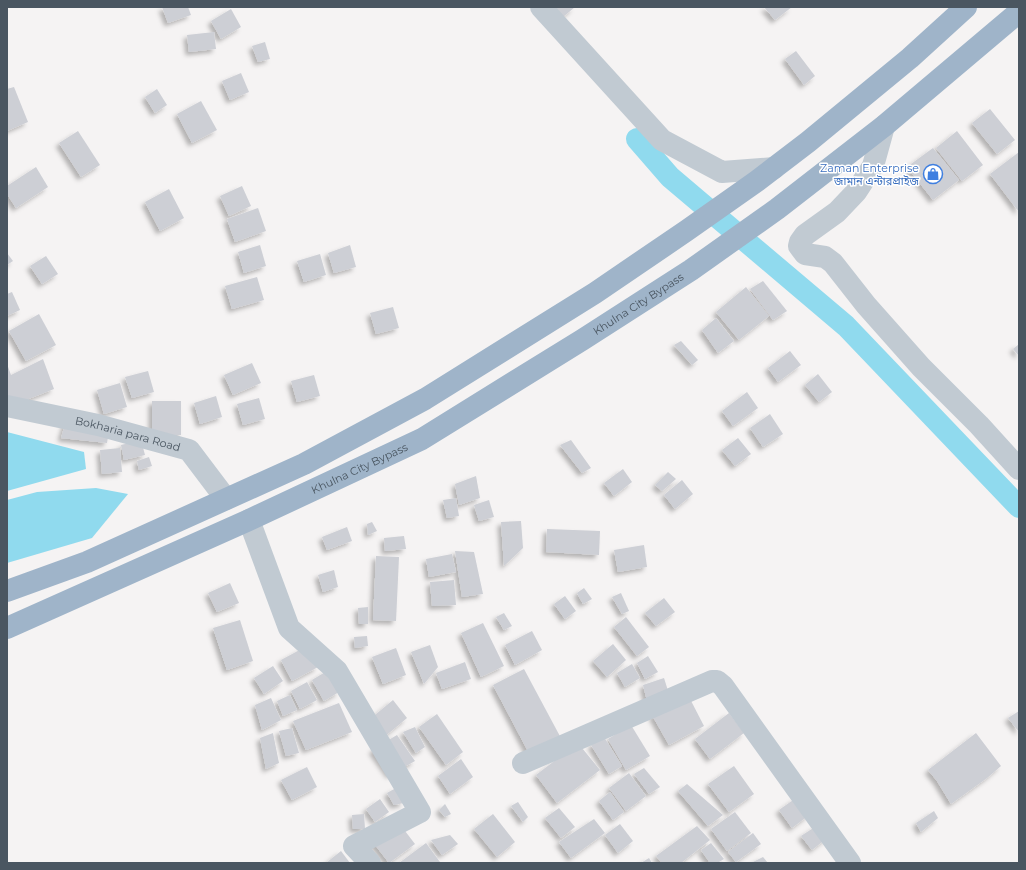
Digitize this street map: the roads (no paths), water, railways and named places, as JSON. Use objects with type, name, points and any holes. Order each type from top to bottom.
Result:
[{"type":"highway","points":[[7,591],[87,562],[304,464],[425,399],[542,327],[686,231],[757,181],[808,142],[910,58],[966,7]]},
{"type":"highway","name":"Khulna City Bypass","points":[[7,628],[249,520],[422,439],[576,344],[691,270],[777,209],[884,126],[1019,12]]},
{"type":"street","points":[[541,7],[662,140],[722,172],[774,168]]},
{"type":"street","points":[[884,126],[873,166],[856,192],[837,212],[805,235],[799,246],[805,254],[825,257],[833,263],[866,305],[921,367],[1016,461]]},
{"type":"street","name":"Bokharia para Road","points":[[7,406],[98,424],[189,450],[226,499]]},
{"type":"street","points":[[249,520],[289,628],[337,671],[420,812],[354,846],[370,863]]},
{"type":"street","points":[[523,763],[712,681],[717,681],[723,686],[850,863]]},
{"type":"water","points":[[7,432],[84,452],[86,469],[7,491]]},
{"type":"water","points":[[96,488],[128,494],[92,538],[7,563],[7,500],[37,492]]},
{"type":"waterway","points":[[637,139],[670,177],[846,326],[1019,507]]},
{"type":"place","name":"Zaman Enterprise জামান এন্টারপ্রাইজ","points":[[933,174]]}]
